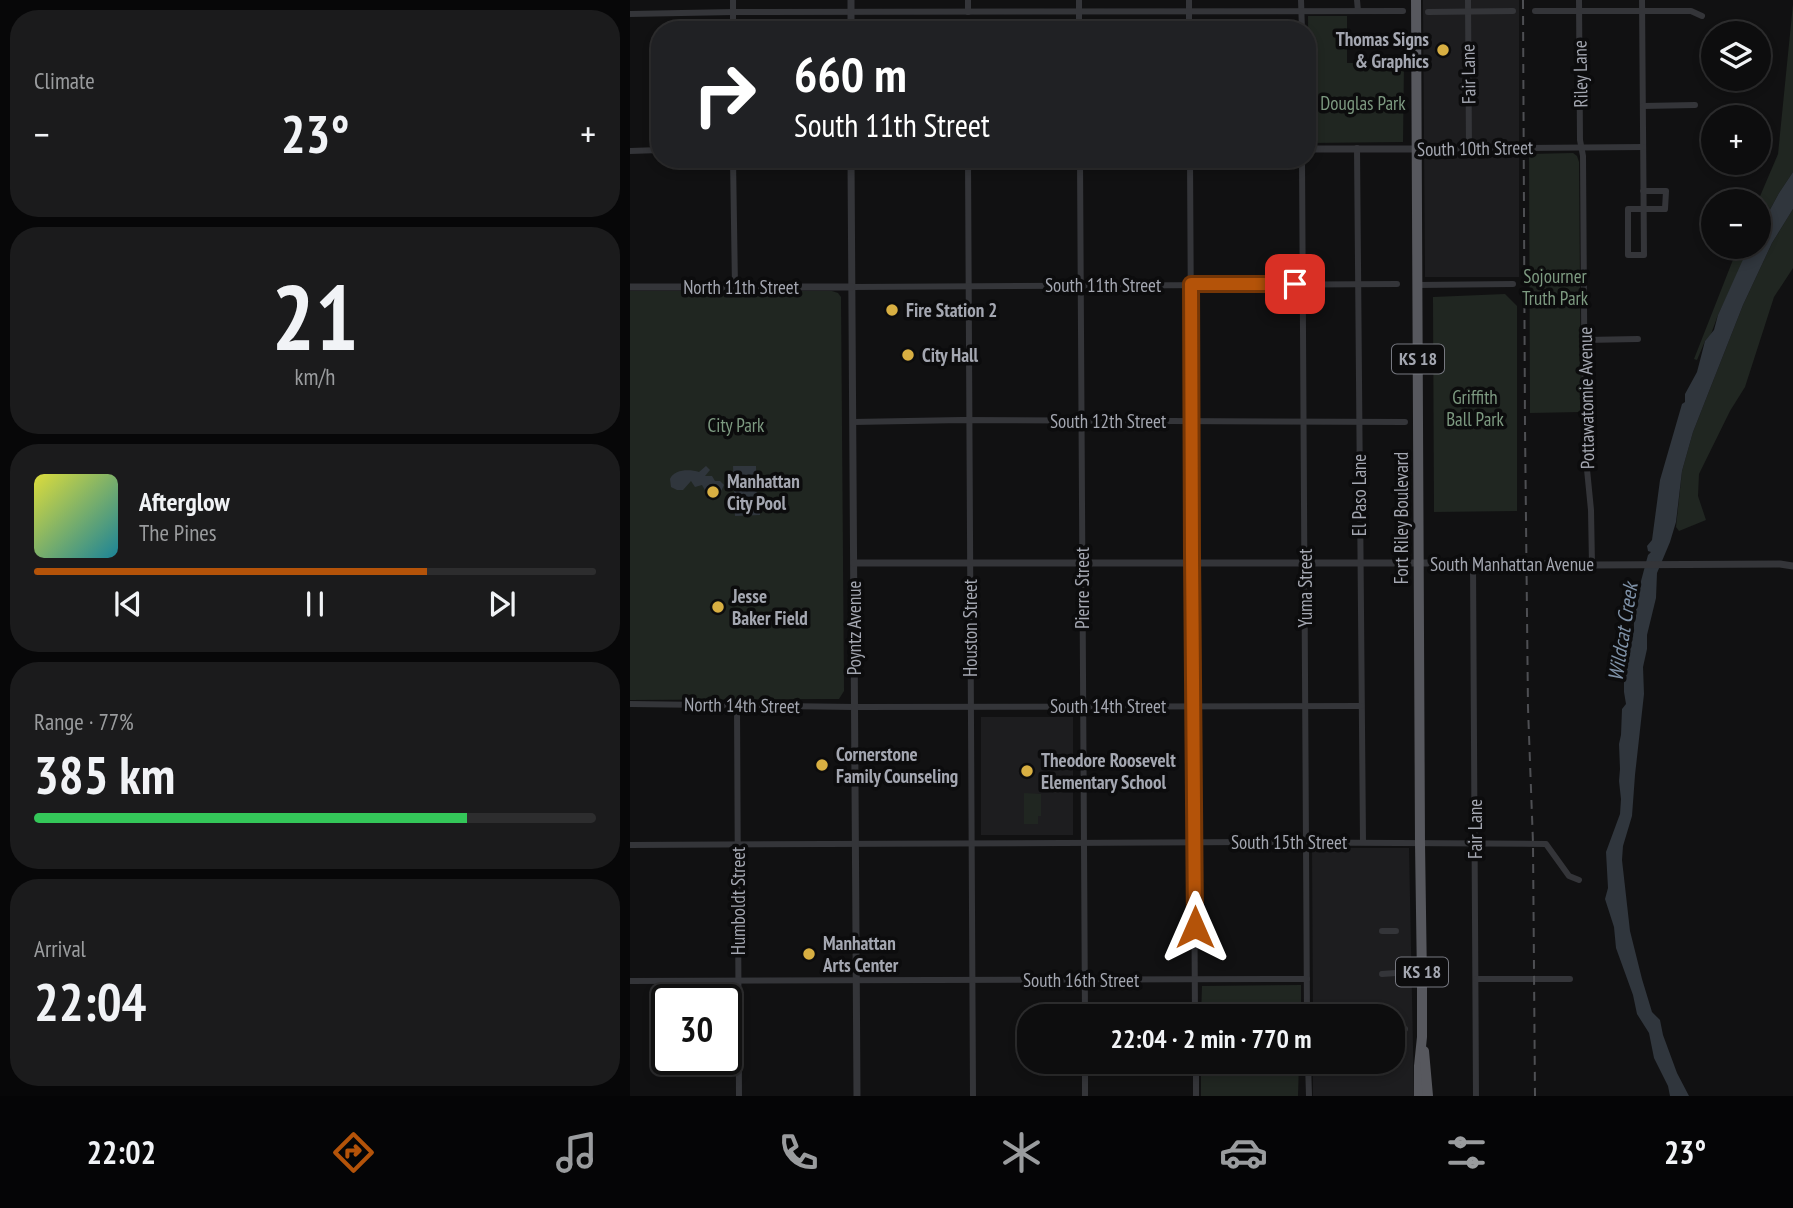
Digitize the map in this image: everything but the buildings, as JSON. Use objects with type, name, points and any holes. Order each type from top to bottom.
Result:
[{"type":"highway","name":"Fort Riley Boulevard","points":[[1416,0],[1422,1037],[1428,1096]]},
{"type":"highway","name":"Fort Riley Boulevard","points":[[1419,1096],[1422,1037]]},
{"type":"street","points":[[733,0],[733,21]]},
{"type":"street","points":[[850,0],[850,21]]},
{"type":"street","points":[[968,0],[968,12]]},
{"type":"street","points":[[1079,0],[1079,21]]},
{"type":"street","points":[[1189,0],[1189,21]]},
{"type":"street","points":[[1301,0],[1301,21]]},
{"type":"street","points":[[1357,0],[1357,11]]},
{"type":"street","name":"Fair Lane","points":[[1468,0],[1469,149]]},
{"type":"street","name":"Riley Lane","points":[[1579,0],[1582,147]]},
{"type":"street","points":[[1642,0],[1643,191],[1644,209],[1644,256],[1628,256],[1628,209],[1644,209],[1665,209],[1665,191],[1643,191]]},
{"type":"street","points":[[630,14],[1403,11]]},
{"type":"street","points":[[1428,12],[1513,11]]},
{"type":"street","points":[[1535,11],[1691,11],[1702,16]]},
{"type":"street","points":[[1643,106],[1695,105]]},
{"type":"street","name":"Pottawatomie Avenue","points":[[1582,147],[1585,449],[1591,510],[1592,565]]},
{"type":"street","name":"South 10th Street","points":[[1316,149],[1643,147]]},
{"type":"street","name":"El Paso Lane","points":[[1357,148],[1363,842]]},
{"type":"street","points":[[630,150],[651,150]]},
{"type":"street","points":[[733,168],[735,286]]},
{"type":"street","name":"Poyntz Avenue","points":[[851,168],[857,1096]]},
{"type":"street","name":"Houston Street","points":[[968,168],[972,1096]]},
{"type":"street","name":"Pierre Street","points":[[1080,168],[1085,1004]]},
{"type":"street","points":[[1190,168],[1195,1004]]},
{"type":"street","name":"Yuma Street","points":[[1302,168],[1307,1004]]},
{"type":"street","name":"South 11th Street","points":[[851,287],[1398,284]]},
{"type":"street","points":[[1418,285],[1514,284]]},
{"type":"street","name":"North 11th Street","points":[[630,287],[851,287]]},
{"type":"street","points":[[1584,340],[1639,339]]},
{"type":"street","name":"South 12th Street","points":[[853,422],[1405,422]]},
{"type":"street","name":"Fair Lane","points":[[1473,563],[1476,1096]]},
{"type":"street","name":"South Manhattan Avenue","points":[[854,564],[1527,563],[1793,566]]},
{"type":"street","name":"North 14th Street","points":[[630,704],[855,707]]},
{"type":"street","name":"Humboldt Street","points":[[737,706],[739,1096]]},
{"type":"street","name":"South 14th Street","points":[[855,707],[1361,706]]},
{"type":"street","name":"South 15th Street","points":[[630,845],[1363,842],[1546,844],[1569,876],[1579,880]]},
{"type":"street","points":[[1382,931],[1396,931]]},
{"type":"street","points":[[1382,974],[1396,974]]},
{"type":"street","name":"South 16th Street","points":[[630,981],[1307,979]]},
{"type":"street","points":[[1476,979],[1570,979]]},
{"type":"street","points":[[1085,1074],[1085,1096]]},
{"type":"street","points":[[1196,1074],[1196,1096]]},
{"type":"street","points":[[1308,1074],[1309,1096]]},
{"type":"shaded area","points":[[1423,0],[1519,0],[1519,277],[1425,277]]},
{"type":"shaded area","name":"Wildcat Creek","points":[[1793,172],[1793,209],[1771,245],[1771,208]]},
{"type":"shaded area","name":"Wildcat Creek","points":[[1743,259],[1765,259],[1743,305],[1693,432],[1682,471],[1676,522],[1657,573],[1656,598],[1643,667],[1644,694],[1632,816],[1623,846],[1622,860],[1630,931],[1642,979],[1652,1012],[1660,1020],[1677,1073],[1689,1096],[1670,1096],[1654,1058],[1649,1033],[1637,1014],[1616,948],[1614,927],[1605,899],[1608,888],[1606,852],[1620,814],[1619,744],[1622,709],[1626,704],[1624,677],[1641,581],[1651,552],[1647,546],[1652,540],[1660,480],[1682,404],[1685,402],[1685,394],[1697,372],[1705,341],[1714,330]]},
{"type":"shaded area","points":[[706,466],[710,470],[705,476],[712,476],[715,481],[724,485],[712,499],[706,496],[702,485],[695,487],[691,481],[683,490],[671,487],[670,479],[675,473],[687,470],[699,472]]},
{"type":"shaded area","points":[[733,466],[756,466],[760,515],[735,516]]},
{"type":"shaded area","name":"Theodore Roosevelt Elementary School","points":[[981,717],[1073,717],[1073,835],[981,835]]},
{"type":"shaded area","points":[[1312,848],[1409,848],[1414,1096],[1313,1096],[1313,1074],[1405,1074],[1405,1004],[1313,1004]]},
{"type":"green space","points":[[1793,4],[1793,172],[1771,208],[1771,189],[1763,189],[1778,154]]},
{"type":"green space","name":"Douglas Park","points":[[1308,16],[1347,16],[1347,63],[1404,63],[1403,142],[1316,143],[1316,21],[1308,21]]},
{"type":"green space","name":"Sojourner Truth Park","points":[[1573,153],[1579,162],[1581,412],[1530,413],[1529,154]]},
{"type":"green space","points":[[1793,209],[1793,268],[1774,297],[1745,387],[1699,474],[1698,496],[1706,520],[1679,531],[1676,527],[1682,471],[1693,432],[1743,305],[1765,259],[1771,259],[1772,243]]},
{"type":"green space","points":[[1733,259],[1744,259],[1711,334],[1697,360],[1694,359]]},
{"type":"green space","name":"City Park","points":[[630,291],[832,291],[841,297],[844,691],[839,699],[630,700]]},
{"type":"green space","name":"Griffith Ball Park","points":[[1505,294],[1517,306],[1517,511],[1434,512],[1433,297]]},
{"type":"green space","points":[[1024,793],[1041,794],[1041,816],[1038,816],[1038,824],[1024,824]]},
{"type":"green space","points":[[1301,985],[1301,1004],[1201,1004],[1202,986]]},
{"type":"green space","points":[[1201,1074],[1299,1074],[1298,1096],[1201,1096]]},
{"type":"railway","points":[[1523,0],[1528,708],[1533,843],[1535,1096]]},
{"type":"place","name":"Thomas Signs & Graphics","points":[[1443,50]]},
{"type":"place","name":"Fire Station 2","points":[[892,310]]},
{"type":"place","name":"City Hall","points":[[908,355]]},
{"type":"place","name":"Manhattan City Pool","points":[[713,492]]},
{"type":"place","name":"Jesse Baker Field","points":[[718,607]]},
{"type":"place","name":"Cornerstone Family Counseling","points":[[822,765]]},
{"type":"place","name":"Theodore Roosevelt Elementary School","points":[[1027,771]]},
{"type":"place","name":"Manhattan Arts Center","points":[[809,954]]},
{"type":"route","points":[[1195,927],[1191,284],[1295,284]]}]
